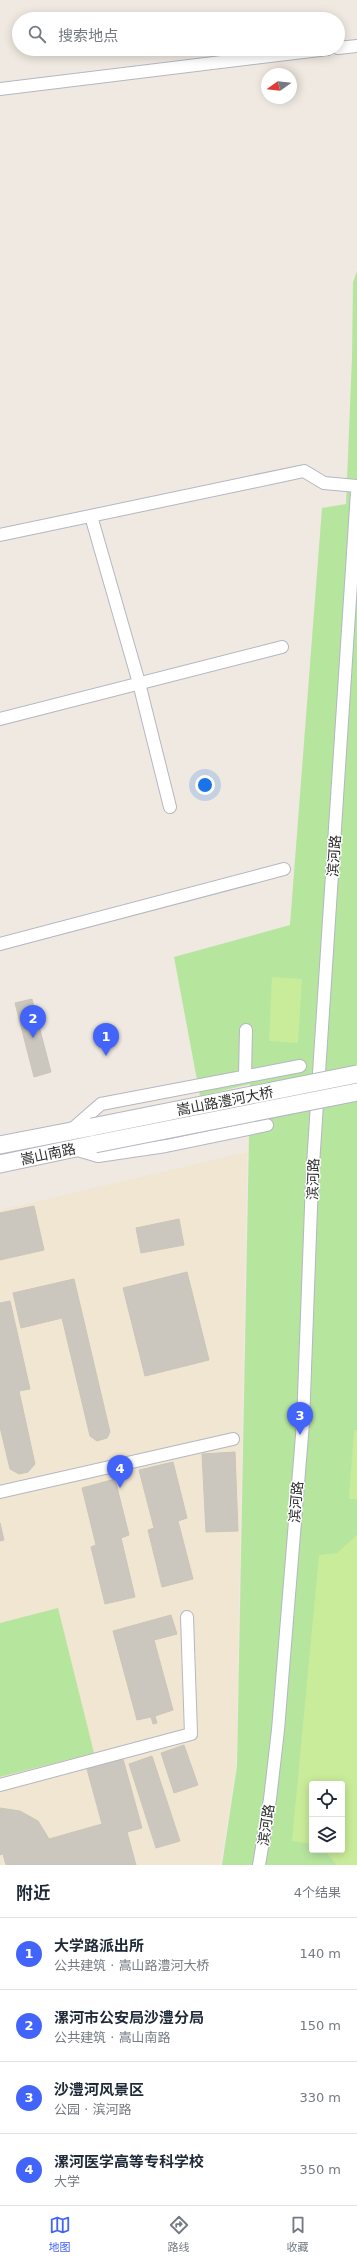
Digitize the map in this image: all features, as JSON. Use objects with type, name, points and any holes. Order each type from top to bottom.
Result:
[{"type":"main road","name":"嵩山路澧河大桥","points":[[92,1127],[357,1074]]},
{"type":"main road","name":"嵩山路澧河大桥","points":[[95,1144],[357,1092]]},
{"type":"main road","name":"嵩山南路","points":[[0,1145],[92,1127]]},
{"type":"main road","name":"嵩山南路","points":[[0,1164],[95,1144]]},
{"type":"street","points":[[345,47],[357,46]]},
{"type":"street","points":[[0,89],[271,56]]},
{"type":"street","points":[[0,535],[304,471],[324,483],[357,486]]},
{"type":"street","name":"滨河路","points":[[259,1865],[270,1799],[278,1730],[302,1428],[312,1180],[357,492]]},
{"type":"street","points":[[91,516],[139,683],[170,807]]},
{"type":"street","points":[[0,719],[282,647]]},
{"type":"street","points":[[0,944],[284,869]]},
{"type":"street","points":[[245,1076],[246,1030]]},
{"type":"street","points":[[70,1131],[101,1104],[300,1066]]},
{"type":"street","points":[[73,1148],[98,1156],[166,1146],[267,1125]]},
{"type":"street","points":[[0,1492],[233,1439]]},
{"type":"street","points":[[0,1784],[191,1734],[187,1617]]},
{"type":"shaded area","points":[[247,1152],[236,1766],[220,1865],[0,1865],[0,1210]]},
{"type":"green space","points":[[357,271],[357,1865],[222,1865],[237,1766],[250,1084],[200,1096],[174,957],[290,925],[322,508],[346,504],[352,358],[353,282]]},
{"type":"green space","points":[[272,977],[302,979],[298,1043],[269,1041]]},
{"type":"green space","points":[[354,1430],[357,1430],[357,1499],[349,1499]]},
{"type":"green space","points":[[357,1535],[357,1865],[337,1865],[327,1853],[345,1853],[345,1781],[309,1781],[309,1844],[292,1841],[319,1555],[337,1553]]},
{"type":"green space","points":[[58,1608],[94,1753],[0,1777],[0,1623]]},
{"type":"building","points":[[32,999],[51,1072],[34,1077],[15,1003]]},
{"type":"building","points":[[34,1206],[44,1250],[0,1260],[0,1213]]},
{"type":"building","points":[[179,1219],[184,1245],[141,1253],[136,1228]]},
{"type":"building","points":[[187,1272],[209,1360],[145,1376],[123,1288]]},
{"type":"building","points":[[74,1279],[110,1432],[107,1438],[97,1441],[90,1436],[62,1318],[21,1328],[13,1293]]},
{"type":"building","points":[[10,1301],[30,1389],[19,1391],[35,1464],[28,1472],[19,1474],[10,1469],[0,1427],[0,1303]]},
{"type":"building","points":[[235,1452],[238,1531],[206,1532],[202,1454]]},
{"type":"building","points":[[173,1462],[187,1518],[178,1521],[193,1579],[162,1587],[148,1530],[154,1528],[139,1470]]},
{"type":"building","points":[[115,1479],[129,1535],[121,1538],[135,1597],[105,1604],[91,1547],[96,1545],[82,1488]]},
{"type":"building","points":[[0,1523],[4,1540],[0,1541]]},
{"type":"building","points":[[171,1615],[177,1634],[154,1640],[173,1710],[155,1716],[157,1723],[153,1724],[151,1717],[137,1720],[113,1631]]},
{"type":"building","points":[[184,1745],[198,1785],[174,1793],[161,1753]]},
{"type":"building","points":[[152,1756],[180,1841],[156,1848],[129,1764]]},
{"type":"building","points":[[123,1759],[142,1828],[127,1832],[136,1865],[6,1865],[3,1854],[0,1855],[0,1808],[20,1811],[38,1821],[49,1839],[102,1824],[87,1769]]},
{"type":"place","name":"漯河市公安局沙澧分局","points":[[33,1038]]},
{"type":"place","name":"大学路派出所","points":[[106,1056]]},
{"type":"place","name":"沙澧河风景区","points":[[300,1435]]},
{"type":"place","name":"漯河医学高等专科学校","points":[[120,1488]]}]
